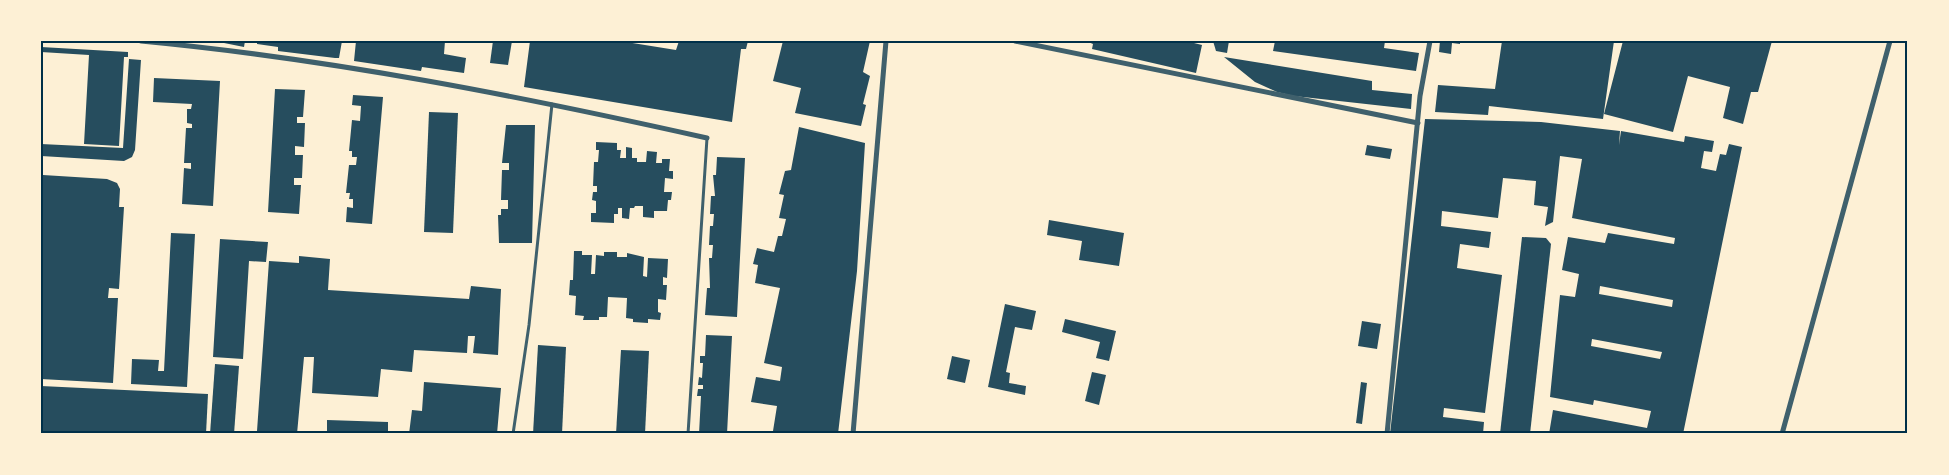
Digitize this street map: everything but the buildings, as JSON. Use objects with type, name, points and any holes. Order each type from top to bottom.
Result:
[{"type":"street","points":[[141,41],[228,50],[552,103],[707,138]]},
{"type":"street","points":[[854,434],[886,41]]},
{"type":"street","points":[[1015,41],[1418,123]]},
{"type":"street","points":[[1387,434],[1418,123],[1430,41]]},
{"type":"street","points":[[1782,434],[1890,41]]},
{"type":"lane","points":[[513,434],[529,324],[552,103]]},
{"type":"lane","points":[[688,434],[707,138]]}]
